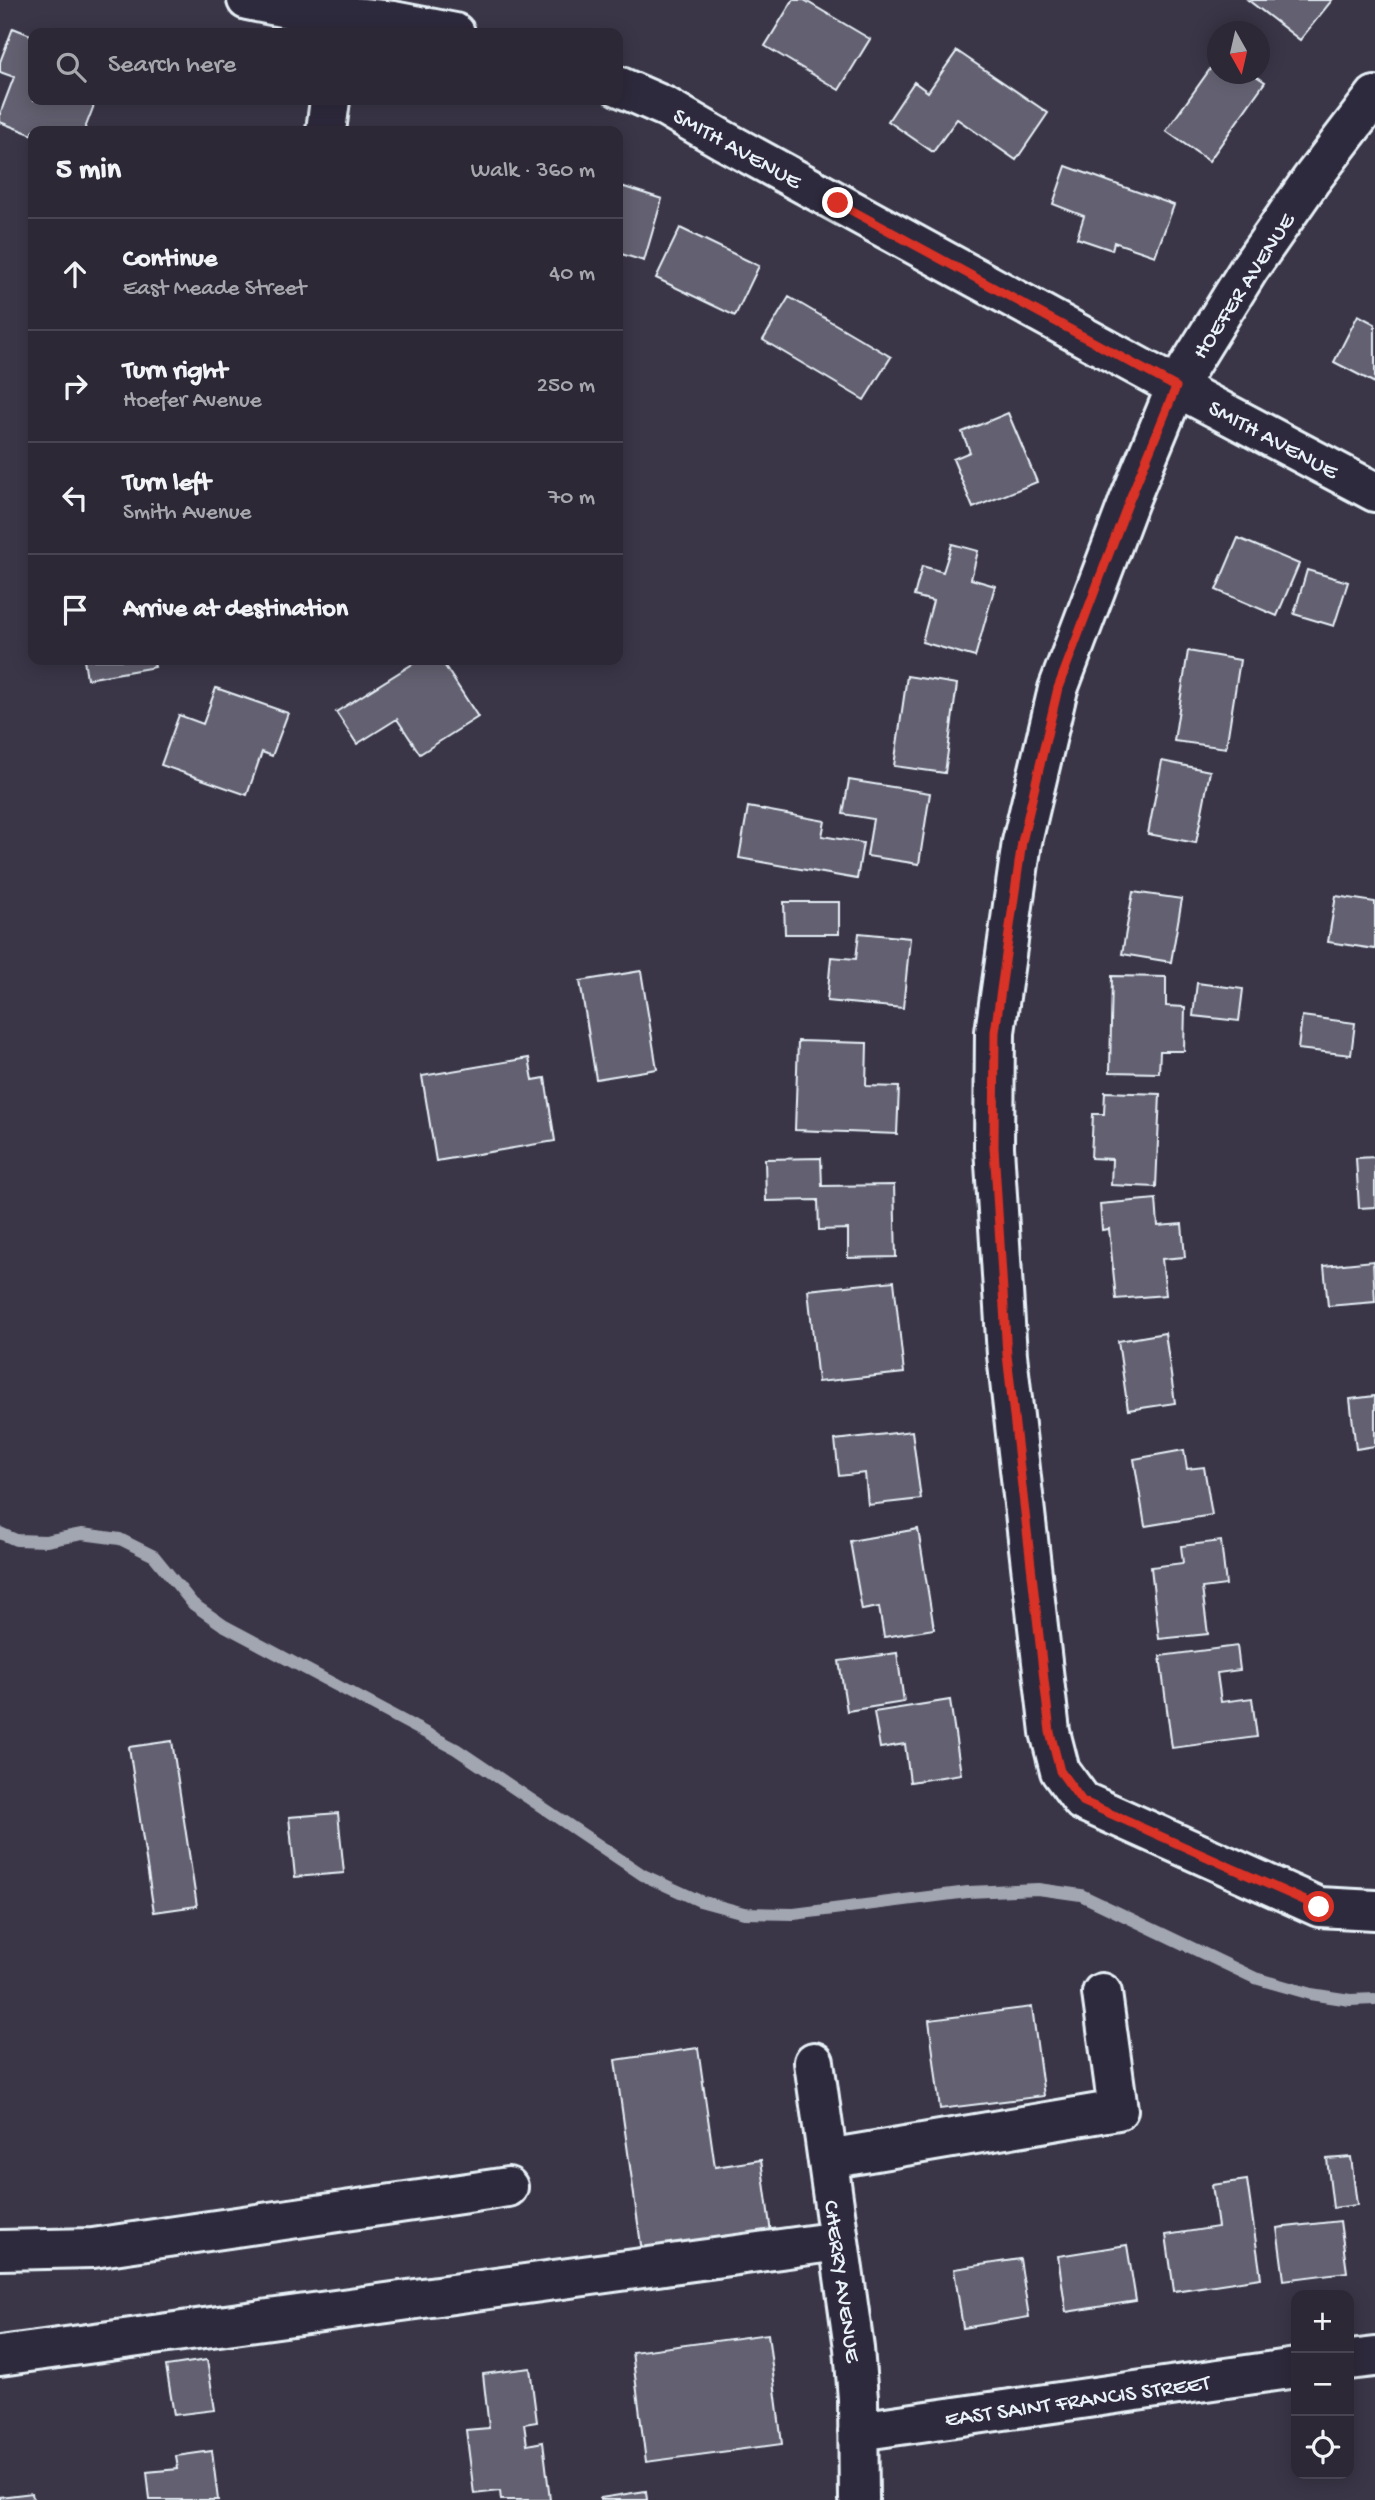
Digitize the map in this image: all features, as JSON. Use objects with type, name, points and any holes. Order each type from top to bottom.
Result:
[{"type":"street","points":[[247,0],[311,13],[427,28]]},
{"type":"street","name":"SMITH AVENUE","points":[[623,88],[666,107],[1176,387],[1375,492]]},
{"type":"street","name":"HOEFER AVENUE","points":[[1375,96],[1311,180],[1249,269],[1176,387],[1129,501],[1058,688],[1022,842],[995,1032],[994,1147],[1007,1355],[1050,1732],[1060,1771],[1082,1801],[1319,1907],[1375,1910]]},
{"type":"street","points":[[327,126],[329,105]]},
{"type":"street","points":[[828,2159],[1118,2110],[1102,1993]]},
{"type":"street","name":"CHERRY AVENUE","points":[[814,2062],[854,2348],[859,2500]]},
{"type":"street","points":[[0,2250],[93,2248],[508,2188]]},
{"type":"street","points":[[0,2356],[839,2241]]},
{"type":"street","points":[[1354,2359],[1375,2357]]},
{"type":"street","name":"EAST SAINT FRANCIS STREET","points":[[858,2431],[1291,2369]]},
{"type":"building","points":[[793,0],[804,0],[870,39],[839,90],[765,46]]},
{"type":"building","points":[[1248,0],[1332,0],[1300,40]]},
{"type":"building","points":[[13,28],[28,34],[28,105],[94,105],[86,126],[28,126],[28,133],[0,122],[0,114],[14,77],[0,72],[0,62]]},
{"type":"building","points":[[957,51],[1048,113],[1016,160],[957,119],[933,152],[888,121],[914,82],[928,92]]},
{"type":"building","points":[[1207,73],[1207,84],[1264,84],[1209,161],[1166,131]]},
{"type":"building","points":[[1066,166],[1174,205],[1155,256],[1114,242],[1112,250],[1077,238],[1084,216],[1053,204]]},
{"type":"building","points":[[623,187],[662,199],[644,261],[623,255]]},
{"type":"building","points":[[680,228],[759,266],[735,316],[656,278]]},
{"type":"building","points":[[789,297],[891,357],[864,400],[763,340]]},
{"type":"building","points":[[1358,315],[1375,324],[1375,383],[1334,362]]},
{"type":"building","points":[[1008,413],[1037,482],[973,508],[953,459],[970,452],[962,432]]},
{"type":"building","points":[[1238,538],[1299,564],[1277,616],[1216,590]]},
{"type":"building","points":[[952,544],[978,551],[971,579],[995,586],[975,657],[922,642],[933,601],[914,596],[922,566],[943,572]]},
{"type":"building","points":[[1307,570],[1348,582],[1334,626],[1294,614]]},
{"type":"building","points":[[1188,651],[1240,660],[1226,748],[1174,741]]},
{"type":"building","points":[[85,665],[155,667],[87,679]]},
{"type":"building","points":[[411,665],[444,665],[478,717],[420,754],[397,719],[357,744],[336,712]]},
{"type":"building","points":[[907,676],[957,684],[945,773],[894,766]]},
{"type":"building","points":[[216,688],[288,713],[272,756],[262,752],[247,795],[161,765],[179,715],[203,724]]},
{"type":"building","points":[[1162,761],[1210,771],[1196,843],[1148,834]]},
{"type":"building","points":[[849,780],[930,793],[919,864],[867,856],[873,819],[843,814]]},
{"type":"building","points":[[748,807],[825,821],[822,836],[863,843],[857,879],[739,858]]},
{"type":"building","points":[[1133,892],[1182,899],[1171,962],[1122,954]]},
{"type":"building","points":[[1336,896],[1375,902],[1375,949],[1328,942]]},
{"type":"building","points":[[784,902],[839,902],[839,934],[785,934]]},
{"type":"building","points":[[859,933],[910,938],[903,1008],[827,1001],[831,957],[856,959]]},
{"type":"building","points":[[641,971],[657,1069],[596,1079],[580,981]]},
{"type":"building","points":[[1112,976],[1166,977],[1166,1006],[1185,1007],[1184,1051],[1160,1051],[1159,1073],[1110,1072]]},
{"type":"building","points":[[1197,983],[1243,989],[1239,1021],[1193,1016]]},
{"type":"building","points":[[1302,1016],[1355,1023],[1351,1055],[1298,1049]]},
{"type":"building","points":[[798,1041],[867,1043],[866,1086],[899,1087],[897,1134],[795,1130]]},
{"type":"building","points":[[529,1058],[533,1080],[545,1078],[555,1141],[436,1161],[422,1076]]},
{"type":"building","points":[[1105,1092],[1160,1094],[1156,1187],[1111,1185],[1112,1159],[1091,1158],[1093,1114],[1104,1114]]},
{"type":"building","points":[[1375,1157],[1375,1207],[1359,1208],[1356,1158]]},
{"type":"building","points":[[821,1158],[822,1186],[894,1185],[896,1257],[848,1258],[848,1229],[819,1230],[818,1200],[766,1201],[765,1159]]},
{"type":"building","points":[[1156,1199],[1158,1226],[1182,1224],[1185,1257],[1162,1259],[1166,1295],[1116,1299],[1109,1229],[1102,1230],[1100,1204]]},
{"type":"building","points":[[1373,1261],[1375,1302],[1328,1306],[1324,1266]]},
{"type":"building","points":[[894,1281],[904,1373],[818,1382],[808,1290]]},
{"type":"building","points":[[1165,1333],[1175,1403],[1128,1410],[1118,1341]]},
{"type":"building","points":[[1375,1396],[1375,1446],[1356,1449],[1350,1399]]},
{"type":"building","points":[[912,1431],[921,1499],[868,1505],[865,1473],[839,1476],[835,1440]]},
{"type":"building","points":[[1184,1450],[1187,1469],[1204,1467],[1212,1515],[1145,1526],[1134,1459]]},
{"type":"building","points":[[918,1529],[934,1629],[884,1637],[879,1607],[862,1610],[850,1541]]},
{"type":"building","points":[[1221,1541],[1226,1585],[1202,1588],[1208,1634],[1159,1639],[1151,1567],[1183,1563],[1181,1546]]},
{"type":"building","points":[[1237,1646],[1240,1670],[1217,1673],[1221,1702],[1252,1698],[1257,1737],[1172,1748],[1160,1656]]},
{"type":"building","points":[[897,1653],[904,1702],[847,1711],[839,1661]]},
{"type":"building","points":[[950,1700],[961,1774],[910,1782],[905,1744],[880,1748],[874,1712]]},
{"type":"building","points":[[172,1741],[197,1906],[154,1912],[129,1747]]},
{"type":"building","points":[[338,1813],[344,1873],[295,1877],[289,1817]]},
{"type":"building","points":[[1032,2007],[1044,2096],[940,2109],[929,2020]]},
{"type":"building","points":[[698,2048],[715,2167],[761,2160],[771,2233],[642,2252],[615,2060]]},
{"type":"building","points":[[1351,2157],[1357,2205],[1333,2208],[1327,2159]]},
{"type":"building","points":[[1247,2180],[1261,2278],[1174,2291],[1166,2235],[1218,2227],[1212,2185]]},
{"type":"building","points":[[1340,2221],[1347,2272],[1284,2280],[1277,2228]]},
{"type":"building","points":[[1127,2245],[1136,2301],[1066,2312],[1058,2256]]},
{"type":"building","points":[[1020,2259],[1029,2317],[963,2328],[954,2269]]},
{"type":"building","points":[[768,2334],[782,2444],[646,2462],[632,2352]]},
{"type":"building","points":[[207,2360],[215,2410],[174,2415],[166,2366]]},
{"type":"building","points":[[530,2368],[537,2422],[524,2424],[527,2445],[543,2442],[550,2500],[501,2500],[500,2491],[474,2494],[466,2430],[489,2428],[483,2374]]},
{"type":"building","points":[[212,2451],[218,2500],[150,2500],[147,2472],[178,2469],[176,2456]]},
{"type":"building","points":[[646,2491],[647,2500],[600,2500],[600,2498]]},
{"type":"building","points":[[32,2493],[33,2500],[0,2500],[0,2497]]},
{"type":"waterway","points":[[0,1533],[16,1540],[46,1541],[82,1534],[120,1539],[154,1556],[193,1604],[223,1625],[456,1749],[643,1875],[700,1901],[744,1913],[794,1914],[968,1892],[1038,1889],[1081,1895],[1255,1978],[1311,1994],[1350,2000],[1375,1999]]},
{"type":"route","points":[[838,203],[1176,387],[1129,501],[1058,688],[1022,842],[995,1032],[994,1147],[1007,1355],[1050,1732],[1060,1771],[1082,1801],[1319,1907]]}]
